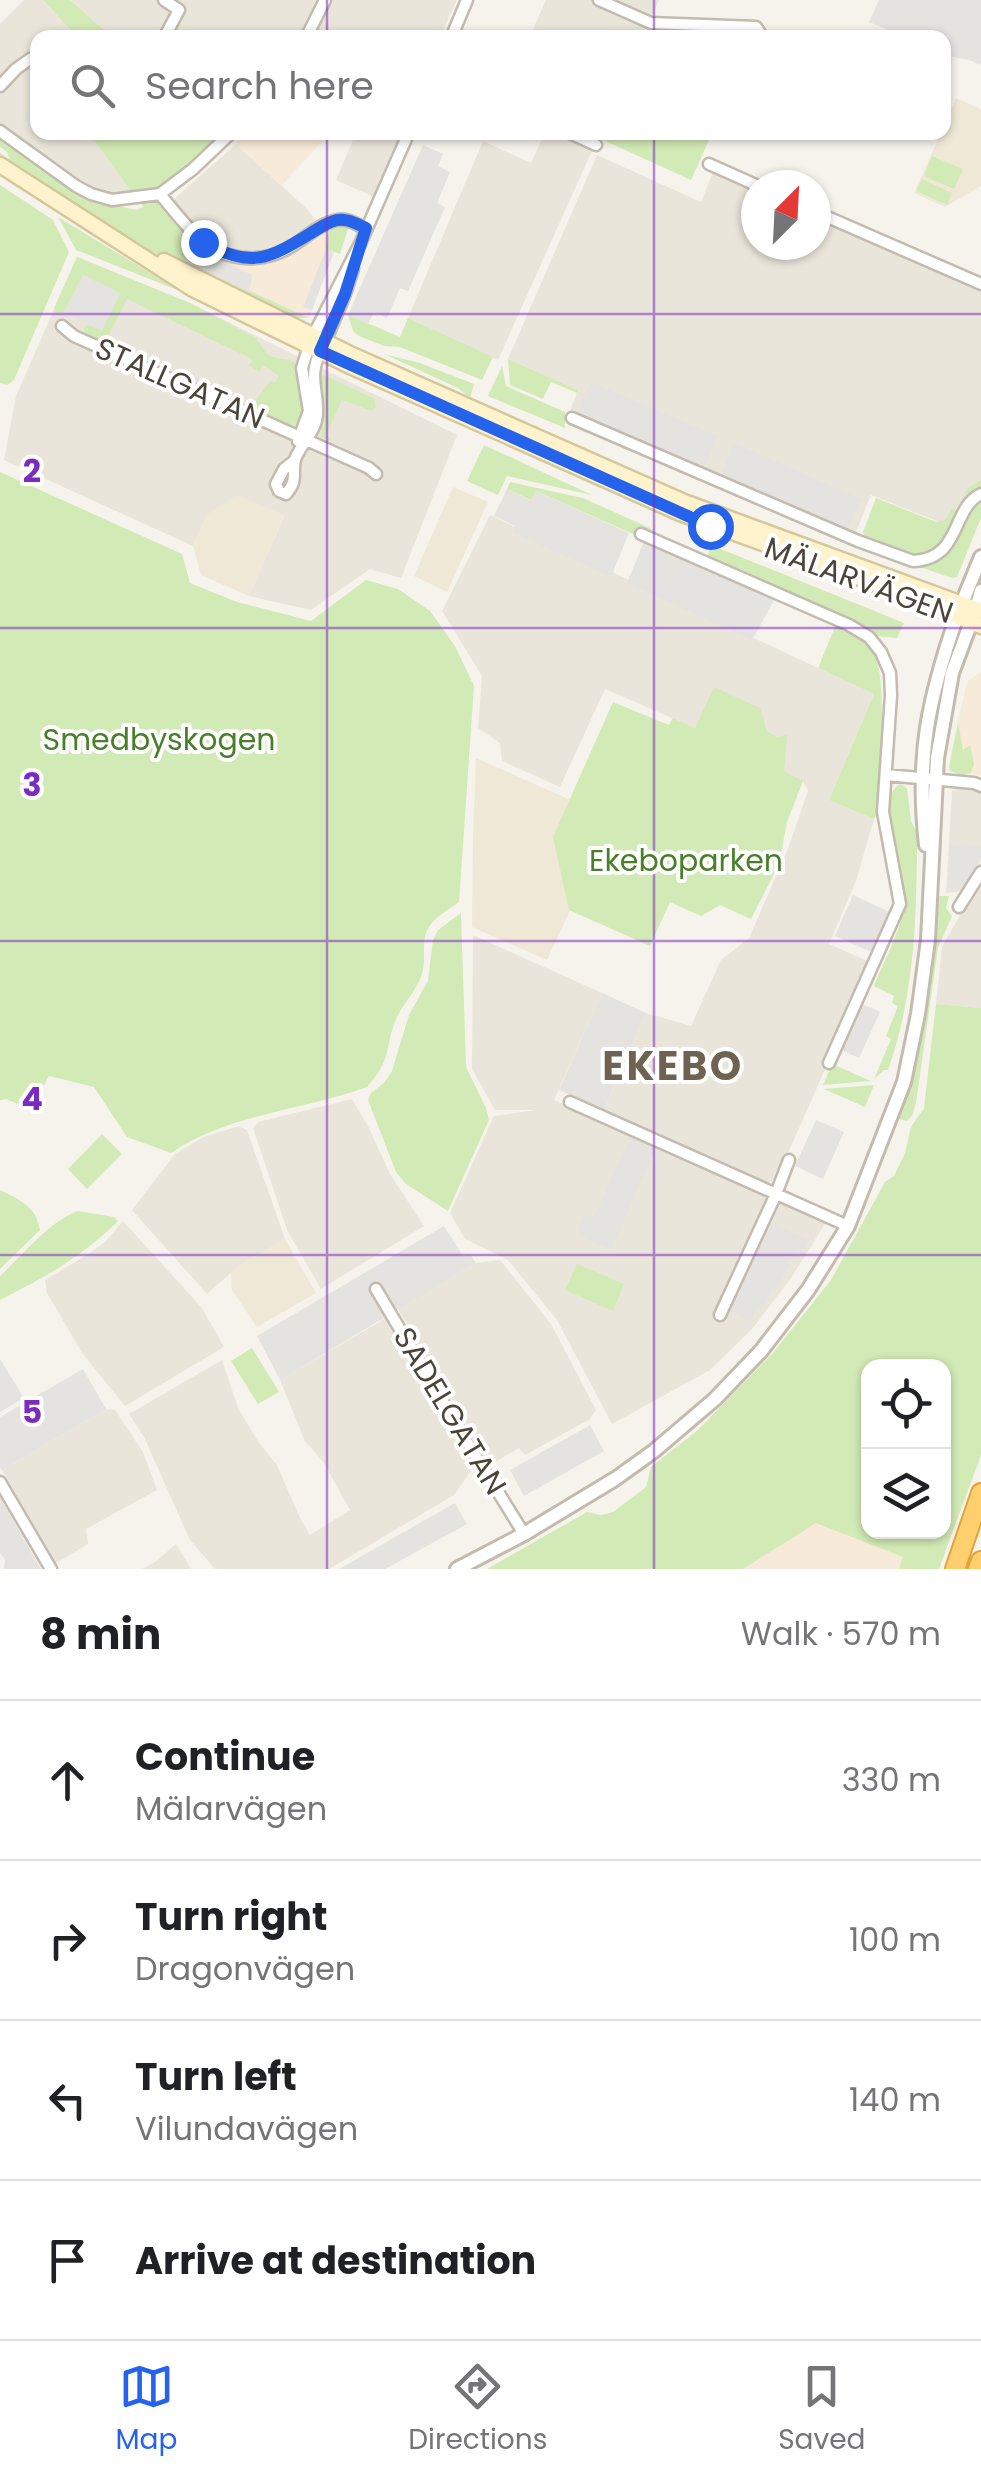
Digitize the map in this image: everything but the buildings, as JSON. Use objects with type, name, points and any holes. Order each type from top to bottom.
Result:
[{"type":"highway","points":[[955,1569],[981,1493]]},
{"type":"highway","points":[[978,1569],[981,1561]]},
{"type":"main road","name":"MÄLARVÄGEN","points":[[0,165],[90,224],[317,344],[680,513],[971,614]]},
{"type":"street","points":[[164,0],[178,10],[168,30]]},
{"type":"street","points":[[310,30],[324,0]]},
{"type":"street","points":[[454,30],[467,0]]},
{"type":"street","points":[[599,0],[650,24],[758,30]]},
{"type":"street","points":[[0,86],[30,59]]},
{"type":"street","points":[[0,131],[91,194],[112,200],[160,194],[193,170],[224,140]]},
{"type":"street","name":"STALLGATAN","points":[[295,458],[316,414],[312,372],[317,344],[345,294],[366,228],[404,140]]},
{"type":"street","points":[[585,140],[596,145]]},
{"type":"street","points":[[710,164],[741,179]]},
{"type":"street","points":[[160,194],[203,242],[235,257],[282,251],[340,219],[366,228]]},
{"type":"street","points":[[831,219],[981,284]]},
{"type":"street","name":"STALLGATAN","points":[[62,326],[74,336],[376,474]]},
{"type":"street","points":[[572,418],[913,561],[922,561],[941,551],[955,534],[967,506],[981,494]]},
{"type":"street","points":[[641,534],[849,626],[869,638],[881,652],[890,674],[884,812],[900,904],[830,1063]]},
{"type":"street","points":[[971,614],[981,557]]},
{"type":"street","points":[[457,1569],[615,1479],[715,1399],[761,1352],[808,1290],[848,1226],[904,1082],[928,940],[928,779],[952,673],[981,591]]},
{"type":"street","points":[[886,776],[974,782],[981,786]]},
{"type":"street","points":[[959,906],[981,872]]},
{"type":"street","points":[[570,1102],[848,1226]]},
{"type":"street","points":[[720,1315],[789,1160]]},
{"type":"street","name":"SADELGATAN","points":[[376,1288],[524,1534]]},
{"type":"street","points":[[0,1482],[51,1569]]},
{"type":"shaded area","points":[[24,0],[43,0],[71,30],[30,30],[30,140],[95,140],[134,195],[94,194],[0,128],[0,24]]},
{"type":"shaded area","points":[[70,0],[320,0],[304,30],[104,30]]},
{"type":"shaded area","points":[[330,0],[457,0],[443,30],[314,30]]},
{"type":"shaded area","points":[[546,0],[659,0],[645,30],[533,30]]},
{"type":"shaded area","points":[[879,0],[981,0],[981,65],[951,56],[951,30],[888,30],[869,22]]},
{"type":"shaded area","points":[[956,98],[981,109],[981,186],[945,207],[914,193],[938,140],[951,140],[951,110]]},
{"type":"shaded area","points":[[239,140],[324,140],[281,186],[236,144]]},
{"type":"shaded area","points":[[353,140],[397,140],[374,197],[336,180]]},
{"type":"shaded area","points":[[542,140],[597,140],[498,360],[408,318],[483,141],[531,163]]},
{"type":"shaded area","points":[[236,144],[316,220],[282,244],[254,252],[236,251],[212,241],[173,200]]},
{"type":"shaded area","points":[[423,145],[443,154],[438,166],[450,172],[437,203],[445,207],[408,291],[400,288],[387,318],[374,312],[368,324],[348,315]]},
{"type":"shaded area","points":[[597,155],[701,202],[713,172],[741,184],[741,260],[831,260],[831,224],[981,289],[981,486],[969,493],[954,528],[871,495],[852,542],[567,419],[578,390],[508,359]]},
{"type":"shaded area","points":[[330,226],[326,249],[334,252],[309,318],[184,261],[196,244],[236,262],[253,263]]},
{"type":"shaded area","points":[[194,247],[252,275],[249,292],[184,261]]},
{"type":"shaded area","points":[[326,249],[334,252],[312,310],[303,307]]},
{"type":"shaded area","points":[[77,257],[190,303],[457,435],[401,578],[370,569],[311,610],[249,596],[284,516],[207,515],[193,546],[4,460],[16,396]]},
{"type":"shaded area","points":[[83,275],[120,293],[102,331],[64,312]]},
{"type":"shaded area","points":[[171,365],[228,393],[228,400],[170,372]]},
{"type":"shaded area","points":[[590,382],[718,436],[704,468],[577,414]]},
{"type":"shaded area","points":[[734,443],[861,499],[847,530],[721,475]]},
{"type":"shaded area","points":[[453,487],[488,502],[447,592],[414,576]]},
{"type":"shaded area","points":[[507,489],[530,500],[536,491],[629,533],[611,577],[514,533],[515,526],[494,516]]},
{"type":"shaded area","points":[[237,495],[284,515],[249,596],[201,575],[193,546],[207,515]]},
{"type":"shaded area","points":[[490,515],[874,694],[829,800],[874,819],[856,881],[829,944],[872,963],[777,1178],[769,1183],[604,1110],[646,1013],[691,1026],[721,960],[749,938],[808,791],[803,781],[784,771],[778,737],[767,731],[765,723],[715,688],[695,728],[605,689],[560,787],[502,761],[500,743],[478,728],[482,676],[442,611]]},
{"type":"shaded area","points":[[645,539],[777,595],[752,640],[627,583]]},
{"type":"shaded area","points":[[981,672],[981,776],[971,773],[969,746],[963,751],[958,722],[967,682]]},
{"type":"shaded area","points":[[476,758],[573,801],[581,887],[547,960],[472,927]]},
{"type":"shaded area","points":[[963,788],[981,794],[981,861],[965,891],[946,893],[952,790]]},
{"type":"shaded area","points":[[950,845],[981,847],[981,859],[966,886],[948,889]]},
{"type":"shaded area","points":[[981,878],[981,1008],[936,1004],[942,947]]},
{"type":"shaded area","points":[[853,895],[894,914],[876,954],[835,936]]},
{"type":"shaded area","points":[[473,935],[602,993],[554,1100],[825,1224],[752,1329],[710,1370],[612,1424],[557,1320],[508,1260],[465,1239],[450,1213],[494,1116],[536,1110],[495,1110],[472,1069]]},
{"type":"shaded area","points":[[602,993],[646,1013],[604,1110],[559,1090]]},
{"type":"shaded area","points":[[862,1004],[880,1012],[859,1058],[841,1050]]},
{"type":"shaded area","points":[[352,1099],[390,1174],[424,1226],[321,1289],[287,1230],[253,1128],[258,1122]]},
{"type":"shaded area","points":[[816,1120],[844,1132],[823,1179],[795,1166]]},
{"type":"shaded area","points":[[239,1126],[247,1130],[285,1239],[240,1265],[207,1294],[132,1210],[175,1154],[203,1137]]},
{"type":"shaded area","points":[[631,1134],[657,1145],[611,1250],[580,1236],[579,1226],[584,1215],[594,1218]]},
{"type":"shaded area","points":[[123,1221],[202,1308],[224,1347],[125,1406],[82,1353],[47,1293],[45,1280],[105,1242]]},
{"type":"shaded area","points":[[769,1222],[809,1240],[803,1254],[796,1252],[775,1291],[772,1290],[763,1309],[757,1307],[751,1321],[729,1311]]},
{"type":"shaded area","points":[[444,1226],[463,1256],[470,1254],[476,1263],[280,1380],[257,1336]]},
{"type":"shaded area","points":[[285,1239],[316,1293],[257,1327],[232,1290],[231,1272]]},
{"type":"shaded area","points":[[500,1260],[551,1324],[596,1410],[590,1419],[525,1455],[519,1448],[490,1465],[398,1309],[476,1263]]},
{"type":"shaded area","points":[[386,1318],[474,1467],[454,1495],[329,1569],[215,1569],[190,1540],[144,1437],[129,1414],[222,1360],[238,1408],[277,1465],[310,1535],[350,1510],[324,1463],[305,1441],[280,1380]]},
{"type":"shaded area","points":[[0,1359],[24,1398],[0,1412]]},
{"type":"shaded area","points":[[83,1369],[106,1409],[2,1470],[0,1417]]},
{"type":"shaded area","points":[[106,1409],[115,1410],[143,1452],[157,1490],[86,1529],[88,1544],[56,1563],[2,1470]]},
{"type":"shaded area","points":[[590,1425],[604,1451],[524,1496],[510,1470]]},
{"type":"shaded area","points":[[0,1497],[41,1569],[4,1569],[5,1560],[0,1553]]},
{"type":"shaded area","points":[[455,1503],[467,1524],[385,1569],[339,1569]]},
{"type":"shaded area","points":[[815,1522],[904,1557],[899,1569],[743,1569]]},
{"type":"shaded area","points":[[176,1544],[191,1569],[142,1569],[155,1562]]},
{"type":"green space","points":[[43,0],[70,0],[104,30],[71,30]]},
{"type":"green space","points":[[0,137],[94,201],[137,210],[143,207],[140,201],[154,199],[196,244],[185,261],[309,318],[289,321],[149,250],[68,203],[0,159],[0,153],[9,159],[0,147]]},
{"type":"green space","points":[[94,140],[217,142],[166,188],[134,195]]},
{"type":"green space","points":[[603,140],[709,140],[691,180]]},
{"type":"green space","points":[[932,156],[963,169],[954,189],[924,176]]},
{"type":"green space","points":[[922,179],[952,193],[947,205],[916,191]]},
{"type":"green space","points":[[0,185],[53,220],[69,252],[14,380],[7,385],[0,383]]},
{"type":"green space","points":[[58,217],[180,291],[76,250]]},
{"type":"green space","points":[[330,226],[349,226],[340,254],[326,249]]},
{"type":"green space","points":[[77,257],[190,303],[256,338],[272,357],[294,361],[301,401],[298,424],[289,426],[256,411],[256,400],[270,381],[276,382],[279,376],[263,365],[259,372],[249,366],[252,359],[127,299],[102,342],[85,336],[87,324],[101,330],[120,294],[83,275],[64,312],[56,313],[54,308]]},
{"type":"green space","points":[[348,315],[400,337],[408,318],[493,357],[482,380],[400,347],[384,346],[359,336]]},
{"type":"green space","points":[[384,354],[474,384],[470,398],[458,388]]},
{"type":"green space","points":[[508,359],[578,390],[577,393],[551,382],[543,399],[510,385]]},
{"type":"green space","points":[[502,366],[506,386],[565,412],[565,428],[488,396]]},
{"type":"green space","points":[[319,373],[375,399],[376,407],[371,411],[342,400],[326,435],[331,438],[329,441],[321,437]]},
{"type":"green space","points":[[484,445],[592,495],[507,476],[498,495],[467,481]]},
{"type":"green space","name":"Smedbyskogen","points":[[0,472],[182,554],[190,583],[237,602],[311,621],[366,580],[398,589],[430,611],[455,646],[474,686],[459,902],[426,932],[420,980],[398,1015],[385,1059],[367,1087],[218,1129],[171,1153],[127,1137],[94,1087],[49,1076],[30,1109],[0,1100]]},
{"type":"green space","points":[[981,480],[981,489],[966,501],[948,535],[929,551],[894,549],[866,538],[863,532],[876,498],[936,522],[945,520],[952,509],[958,510],[967,489]]},
{"type":"green space","points":[[510,482],[583,498],[654,530],[640,529],[633,534],[536,491],[531,500],[507,489]]},
{"type":"green space","points":[[981,501],[981,518],[957,577],[917,566],[948,550],[975,503]]},
{"type":"green space","points":[[711,545],[904,623],[897,638],[875,636],[859,624],[707,557]]},
{"type":"green space","points":[[837,622],[866,642],[878,664],[882,729],[878,813],[874,819],[829,800],[874,694],[818,668]]},
{"type":"green space","name":"Ekeboparken","points":[[714,687],[760,708],[767,731],[778,737],[787,735],[784,771],[803,781],[787,822],[779,864],[751,919],[720,905],[701,916],[670,902],[650,946],[569,910],[553,837],[613,702],[669,725],[673,718],[695,728]]},
{"type":"green space","points":[[958,722],[963,750],[970,745],[974,764],[971,773],[961,775],[949,767]]},
{"type":"green space","points":[[900,784],[907,788],[911,821],[917,833],[913,953],[897,1041],[888,1070],[874,1079],[891,1039],[886,1036],[898,1006],[892,1003],[894,996],[874,986],[899,926],[904,901],[890,808],[894,789]]},
{"type":"green space","points":[[939,896],[949,896],[946,908],[952,916],[938,948],[916,1103],[907,1121],[898,1119],[922,1037]]},
{"type":"green space","points":[[461,913],[466,1067],[489,1120],[448,1211],[406,1184],[396,1172],[368,1100],[392,1071],[409,1015],[428,981],[433,940],[438,930]]},
{"type":"green space","points":[[936,1004],[981,1008],[981,1455],[951,1536],[951,1359],[861,1359],[861,1539],[950,1539],[939,1569],[899,1569],[903,1557],[816,1523],[743,1569],[487,1569],[587,1512],[613,1512],[646,1487],[651,1467],[698,1430],[773,1353],[831,1280],[885,1182],[894,1176],[911,1127],[924,1108]]},
{"type":"green space","points":[[832,1064],[871,1081],[823,1085]]},
{"type":"green space","points":[[874,1085],[865,1107],[824,1089]]},
{"type":"green space","points":[[102,1134],[122,1154],[87,1189],[68,1169]]},
{"type":"green space","points":[[0,1190],[31,1209],[40,1230],[0,1269]]},
{"type":"green space","points":[[78,1211],[118,1221],[62,1265],[0,1300],[0,1276],[47,1230]]},
{"type":"green space","points":[[577,1264],[624,1284],[613,1311],[565,1290]]},
{"type":"green space","points":[[252,1348],[279,1392],[258,1404],[231,1361]]},
{"type":"district","name":"EKEBO","points":[[673,1066]]},
{"type":"route","points":[[203,242],[220,252],[250,258],[282,251],[340,219],[366,228],[345,294],[320,351],[710,526]]}]
